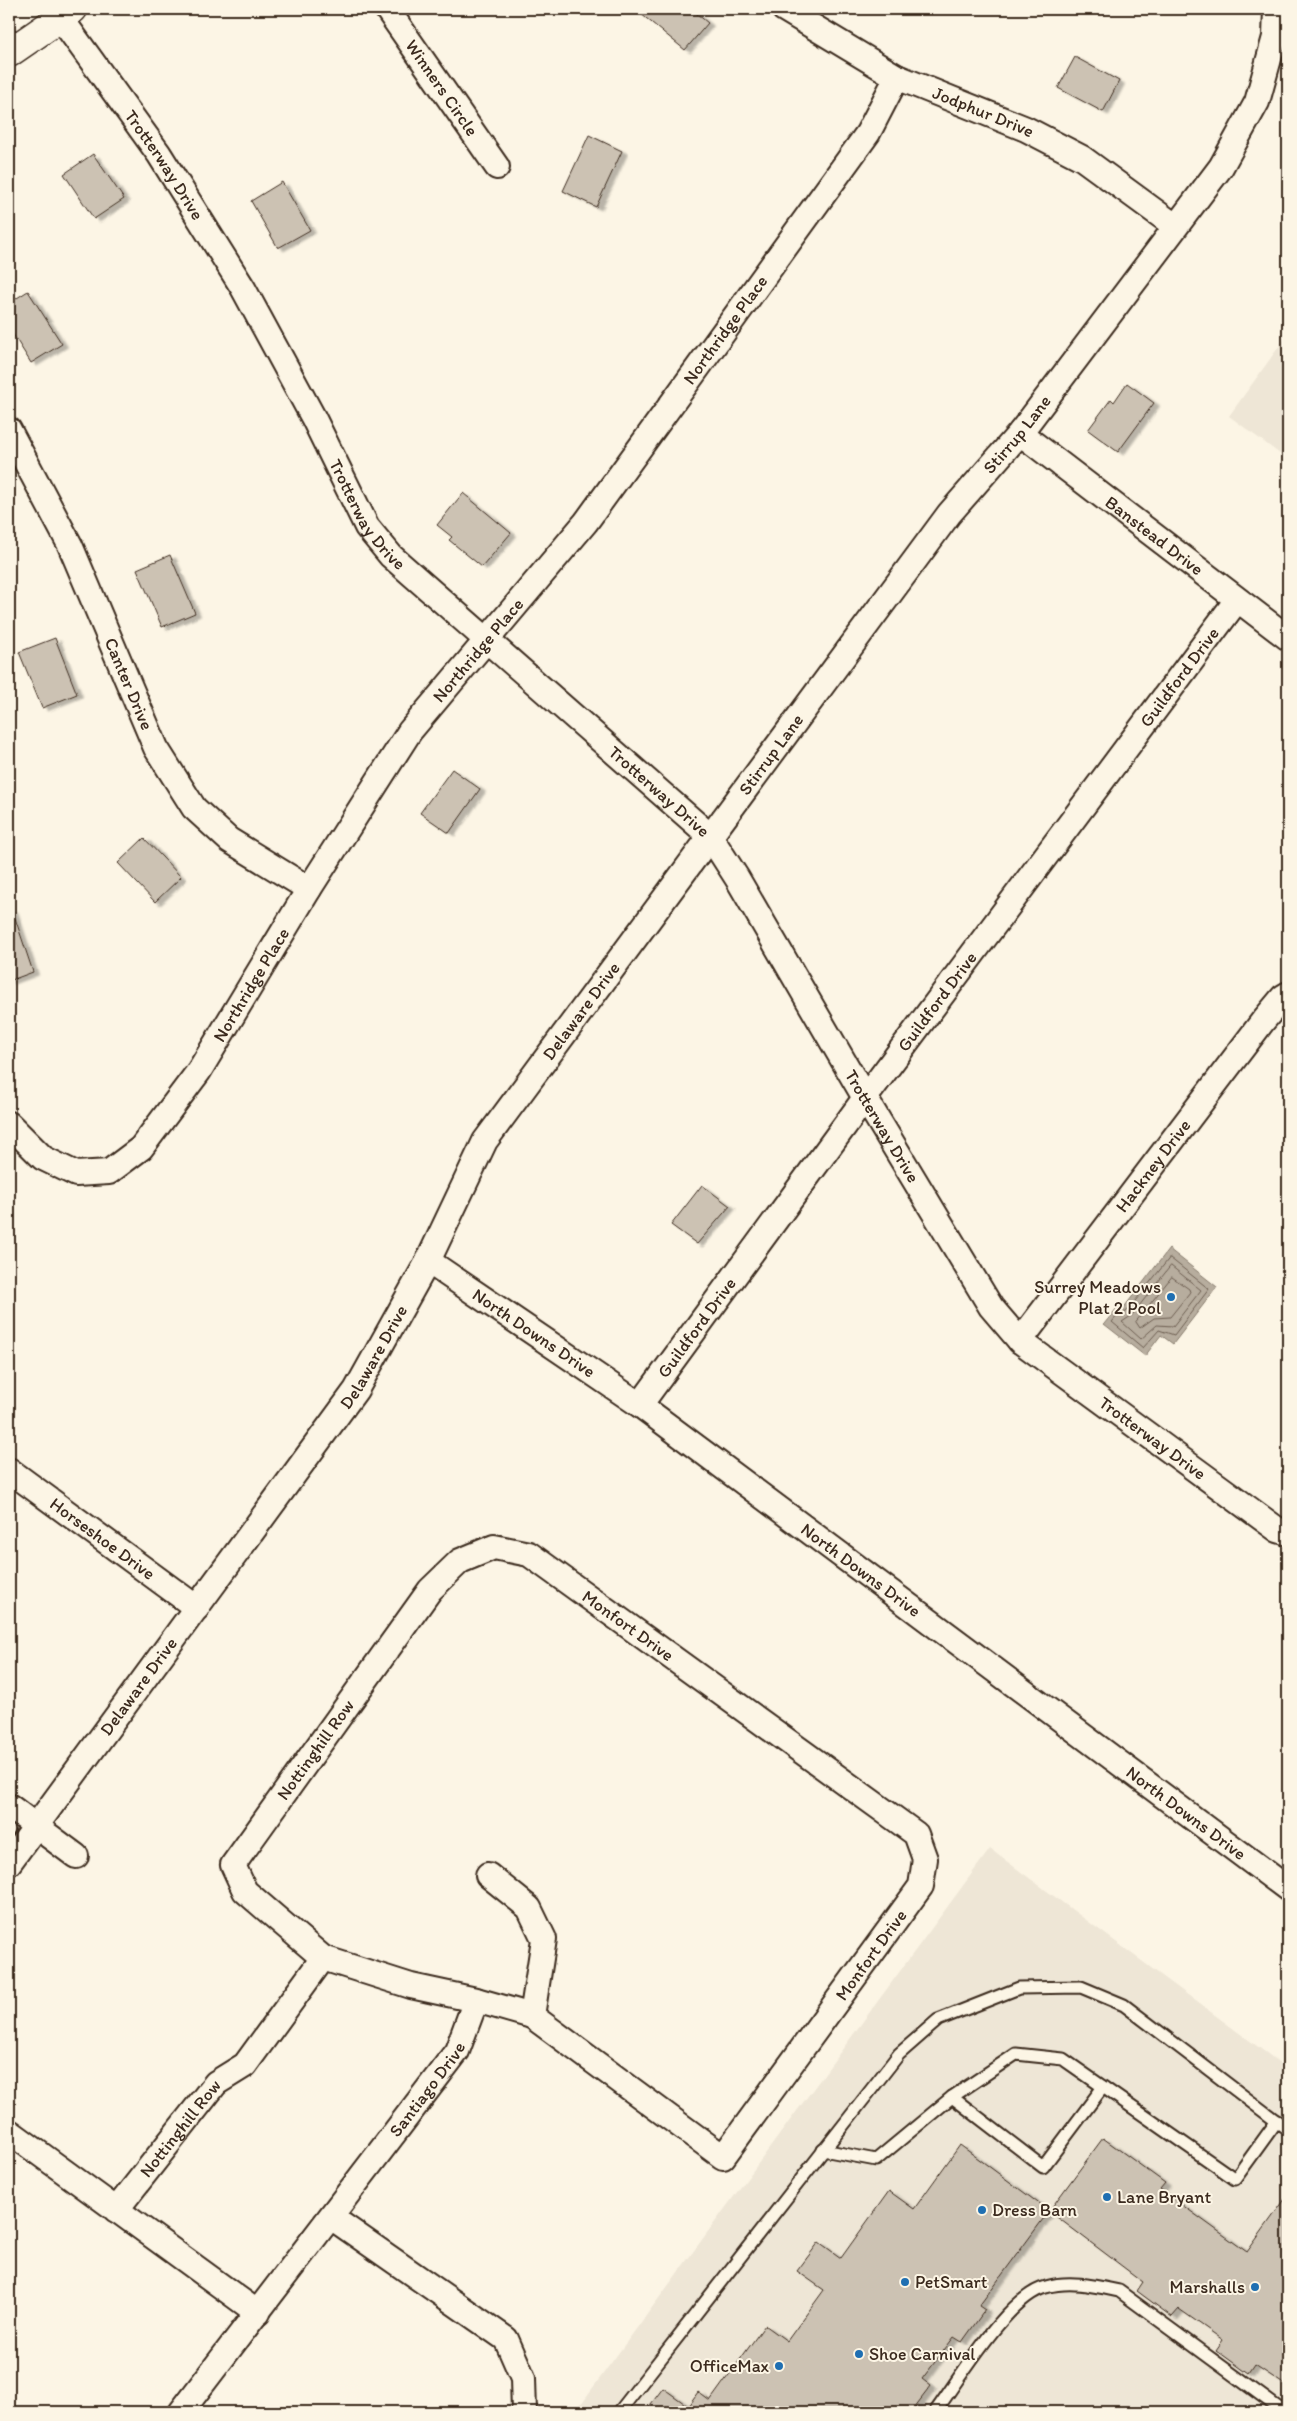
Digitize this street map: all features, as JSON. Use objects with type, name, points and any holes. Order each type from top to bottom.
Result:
[{"type":"street","name":"Winners Circle","points":[[387,9],[497,167]]},
{"type":"street","name":"Jodphur Drive","points":[[784,9],[897,77],[1026,129],[1082,158],[1175,226]]},
{"type":"street","name":"Stirrup Lane","points":[[710,836],[949,514],[1020,434],[1221,167],[1257,102],[1275,37],[1276,9]]},
{"type":"street","points":[[9,53],[66,13]]},
{"type":"street","name":"Trotterway Drive","points":[[66,13],[159,154],[242,288],[313,417],[367,527],[391,556],[710,836],[737,878],[865,1098],[991,1307],[1020,1341],[1278,1530],[1288,1533]]},
{"type":"street","name":"Northridge Place","points":[[9,1124],[43,1158],[76,1174],[109,1172],[141,1148],[199,1071],[309,889],[410,731],[487,642],[586,522],[868,133],[897,77]]},
{"type":"street","name":"Canter Drive","points":[[9,430],[70,545],[156,748],[194,808],[229,840],[309,889]]},
{"type":"street","name":"Banstead Drive","points":[[1020,434],[1288,638]]},
{"type":"street","name":"Guildford Drive","points":[[640,1405],[865,1098],[1237,600]]},
{"type":"street","name":"Delaware Drive","points":[[9,1863],[356,1390],[428,1260],[485,1141],[710,836]]},
{"type":"street","name":"Hackney Drive","points":[[1020,1341],[1263,1021],[1283,997],[1288,994]]},
{"type":"street","name":"North Downs Drive","points":[[428,1260],[640,1405],[1288,1889]]},
{"type":"street","name":"Horseshoe Drive","points":[[9,1470],[197,1608]]},
{"type":"street","name":"Nottinghill Row","points":[[476,2000],[411,1986],[323,1958],[245,1891],[233,1865],[430,1590],[460,1561],[494,1547]]},
{"type":"street","name":"Monfort Drive","points":[[494,1547],[530,1554],[916,1834],[925,1859],[921,1886],[723,2157],[532,2016]]},
{"type":"street","points":[[9,1806],[76,1856]]},
{"type":"street","points":[[476,2000],[532,2016],[544,1939],[529,1908],[488,1875]]},
{"type":"street","name":"Nottinghill Row","points":[[116,2210],[216,2083],[245,2065],[323,1958]]},
{"type":"street","name":"Santiago Drive","points":[[181,2412],[457,2051],[476,2000]]},
{"type":"street","points":[[10,2132],[258,2313]]},
{"type":"street","points":[[331,2217],[506,2339],[523,2378],[524,2412]]},
{"type":"lane","points":[[619,2412],[899,2054],[938,2020],[1019,1988],[1081,1987],[1124,2005],[1288,2130]]},
{"type":"lane","points":[[823,2150],[876,2160],[952,2097],[1016,2054],[1063,2058],[1235,2179],[1277,2121]]},
{"type":"lane","points":[[952,2097],[1043,2167],[1103,2087]]},
{"type":"lane","points":[[936,2412],[1007,2314],[1026,2296],[1046,2287],[1065,2284],[1089,2285],[1119,2291],[1284,2412]]},
{"type":"shaded area","points":[[1288,334],[1288,460],[1229,416]]},
{"type":"shaded area","points":[[990,1849],[1288,2069],[1288,2412],[575,2412]]},
{"type":"water","name":"Surrey Meadows Plat 2 Pool","points":[[1169,1249],[1217,1287],[1173,1344],[1161,1335],[1145,1356],[1104,1324],[1118,1307],[1122,1310]]},
{"type":"building","points":[[635,9],[691,9],[708,23],[685,50]]},
{"type":"building","points":[[1075,57],[1119,81],[1103,112],[1058,88]]},
{"type":"building","points":[[589,135],[622,151],[596,207],[563,191]]},
{"type":"building","points":[[93,154],[124,199],[94,219],[64,174]]},
{"type":"building","points":[[282,182],[310,230],[278,248],[251,201]]},
{"type":"building","points":[[28,291],[62,344],[31,363],[9,328],[9,303]]},
{"type":"building","points":[[1127,383],[1154,403],[1118,452],[1088,430],[1111,399],[1114,402]]},
{"type":"building","points":[[463,493],[511,533],[482,567],[449,540],[452,537],[437,525]]},
{"type":"building","points":[[170,555],[195,613],[162,627],[137,569]]},
{"type":"building","points":[[55,638],[77,694],[42,708],[19,652]]},
{"type":"building","points":[[452,769],[480,789],[449,833],[420,813]]},
{"type":"building","points":[[144,838],[181,877],[155,902],[118,863]]},
{"type":"building","points":[[12,909],[33,972],[9,981],[9,910]]},
{"type":"building","points":[[702,1185],[730,1206],[697,1244],[671,1225]]},
{"type":"building","points":[[1103,2138],[1165,2183],[1160,2189],[1247,2252],[1288,2195],[1288,2387],[1255,2365],[1249,2374],[1216,2350],[1223,2340],[1179,2309],[1172,2317],[1137,2291],[1143,2282],[1049,2211]]},
{"type":"building","points":[[960,2145],[1049,2211],[979,2306],[985,2310],[962,2342],[954,2337],[922,2379],[931,2386],[911,2412],[645,2412],[663,2388],[688,2406],[698,2392],[710,2401],[765,2325],[787,2341],[824,2290],[797,2271],[819,2242],[841,2258],[889,2191],[914,2209]]},
{"type":"place","name":"Surrey Meadows Plat 2 Pool","points":[[1171,1297]]},
{"type":"place","name":"Lane Bryant","points":[[1107,2197]]},
{"type":"place","name":"Dress Barn","points":[[982,2210]]},
{"type":"place","name":"PetSmart","points":[[905,2282]]},
{"type":"place","name":"Marshalls","points":[[1255,2287]]},
{"type":"place","name":"Shoe Carnival","points":[[859,2354]]},
{"type":"place","name":"OfficeMax","points":[[779,2366]]}]
